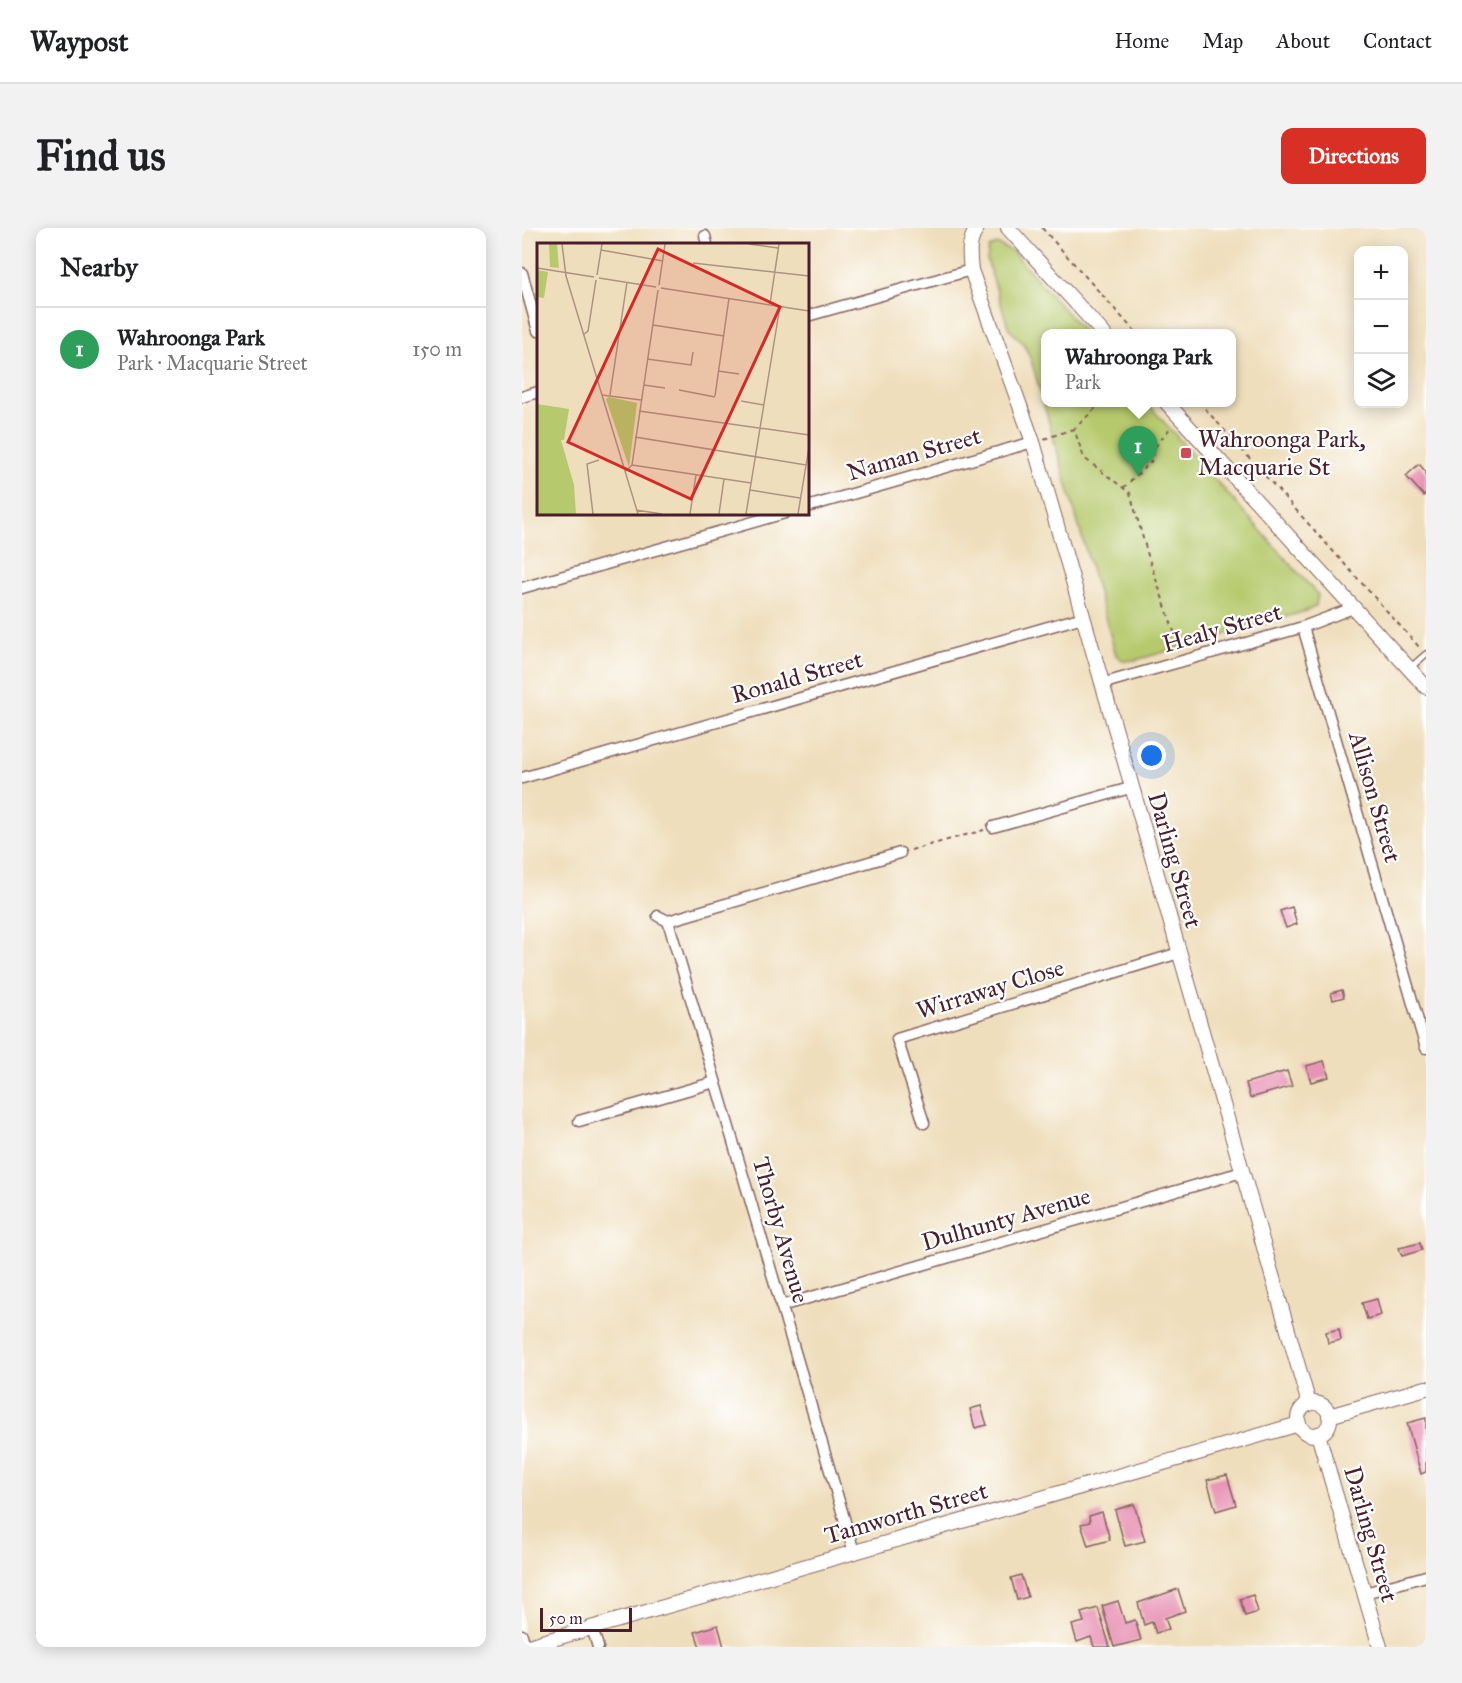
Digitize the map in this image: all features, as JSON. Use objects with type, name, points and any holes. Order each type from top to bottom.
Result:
[{"type":"street","name":"Darling Street","points":[[977,228],[971,237],[969,249],[971,270],[1033,442],[1130,788],[1309,1404]]},
{"type":"street","points":[[1008,228],[1100,329]]},
{"type":"street","points":[[808,316],[971,270]]},
{"type":"street","points":[[522,273],[537,327]]},
{"type":"street","points":[[522,397],[537,392]]},
{"type":"street","points":[[1170,407],[1409,669],[1424,682]]},
{"type":"street","name":"Naman Street","points":[[808,507],[1033,442]]},
{"type":"street","points":[[522,588],[781,514]]},
{"type":"street","name":"Healy Street","points":[[1101,684],[1303,627],[1353,608]]},
{"type":"street","name":"Ronald Street","points":[[522,778],[1083,617]]},
{"type":"street","name":"Allison Street","points":[[1303,627],[1426,1048]]},
{"type":"street","points":[[993,827],[1130,788]]},
{"type":"street","name":"Thorby Avenue","points":[[854,1552],[716,1082],[663,918],[900,853]]},
{"type":"street","name":"Wirraway Close","points":[[924,1123],[897,1039],[1179,953]]},
{"type":"street","points":[[579,1121],[716,1082]]},
{"type":"street","name":"Dulhunty Avenue","points":[[781,1306],[1242,1172]]},
{"type":"street","points":[[1329,1416],[1426,1388]]},
{"type":"street","points":[[1309,1404],[1319,1404],[1329,1416],[1329,1425],[1318,1434],[1304,1432],[1299,1424],[1301,1410],[1309,1404]]},
{"type":"street","name":"Tamworth Street","points":[[525,1647],[1299,1424]]},
{"type":"street","name":"Darling Street","points":[[1318,1434],[1380,1647]]},
{"type":"street","points":[[1365,1593],[1426,1576]]},
{"type":"street","points":[[592,1628],[598,1647]]},
{"type":"street","points":[[522,1635],[525,1647]]},
{"type":"lane","points":[[1409,669],[1426,654]]},
{"type":"path","points":[[1042,228],[1133,329]]},
{"type":"path","points":[[1033,442],[1074,429],[1097,407]]},
{"type":"path","points":[[1204,407],[1426,654]]},
{"type":"path","points":[[1123,488],[1151,462],[1154,448],[1179,417]]},
{"type":"path","points":[[1074,429],[1084,458],[1131,493],[1149,559],[1184,660]]},
{"type":"path","points":[[900,853],[993,827]]},
{"type":"green space","points":[[997,244],[1013,252],[1081,329],[1041,329],[1041,395],[1024,344],[1009,329],[987,260],[989,248]]},
{"type":"green space","points":[[1045,407],[1151,407],[1318,595],[1316,606],[1306,611],[1136,660],[1124,661],[1116,655]]},
{"type":"building","points":[[1419,464],[1426,472],[1426,494],[1424,496],[1406,476]]},
{"type":"building","points":[[1292,907],[1297,924],[1286,928],[1280,911]]},
{"type":"building","points":[[1342,990],[1344,997],[1333,1000],[1331,993]]},
{"type":"building","points":[[1324,1061],[1329,1077],[1311,1082],[1306,1066]]},
{"type":"building","points":[[1287,1071],[1292,1086],[1250,1098],[1246,1083]]},
{"type":"building","points":[[1420,1243],[1422,1250],[1402,1256],[1399,1248]]},
{"type":"building","points":[[1377,1299],[1381,1315],[1367,1319],[1362,1303]]},
{"type":"building","points":[[1339,1329],[1341,1340],[1328,1343],[1326,1332]]},
{"type":"building","points":[[981,1406],[987,1425],[975,1428],[970,1409]]},
{"type":"building","points":[[1426,1418],[1426,1472],[1421,1474],[1407,1423]]},
{"type":"building","points":[[1227,1475],[1236,1505],[1216,1511],[1207,1480]]},
{"type":"building","points":[[1134,1504],[1145,1541],[1125,1546],[1115,1510]]},
{"type":"building","points":[[1102,1512],[1110,1540],[1088,1546],[1081,1524],[1090,1522],[1089,1516]]},
{"type":"building","points":[[1021,1575],[1028,1597],[1017,1600],[1011,1578]]},
{"type":"building","points":[[1178,1589],[1185,1611],[1165,1618],[1169,1629],[1156,1633],[1152,1622],[1144,1625],[1138,1603]]},
{"type":"building","points":[[1253,1595],[1258,1612],[1245,1616],[1240,1599]]},
{"type":"building","points":[[1118,1601],[1125,1623],[1135,1620],[1141,1640],[1114,1647],[1102,1606]]},
{"type":"building","points":[[1098,1608],[1110,1647],[1094,1647],[1091,1637],[1077,1642],[1072,1625],[1084,1622],[1081,1613]]},
{"type":"building","points":[[718,1625],[724,1647],[700,1647],[695,1632]]},
{"type":"place","name":"Wahroonga Park, Macquarie St","points":[[1186,453]]},
{"type":"place","name":"Wahroonga Park","points":[[1138,476]]}]
